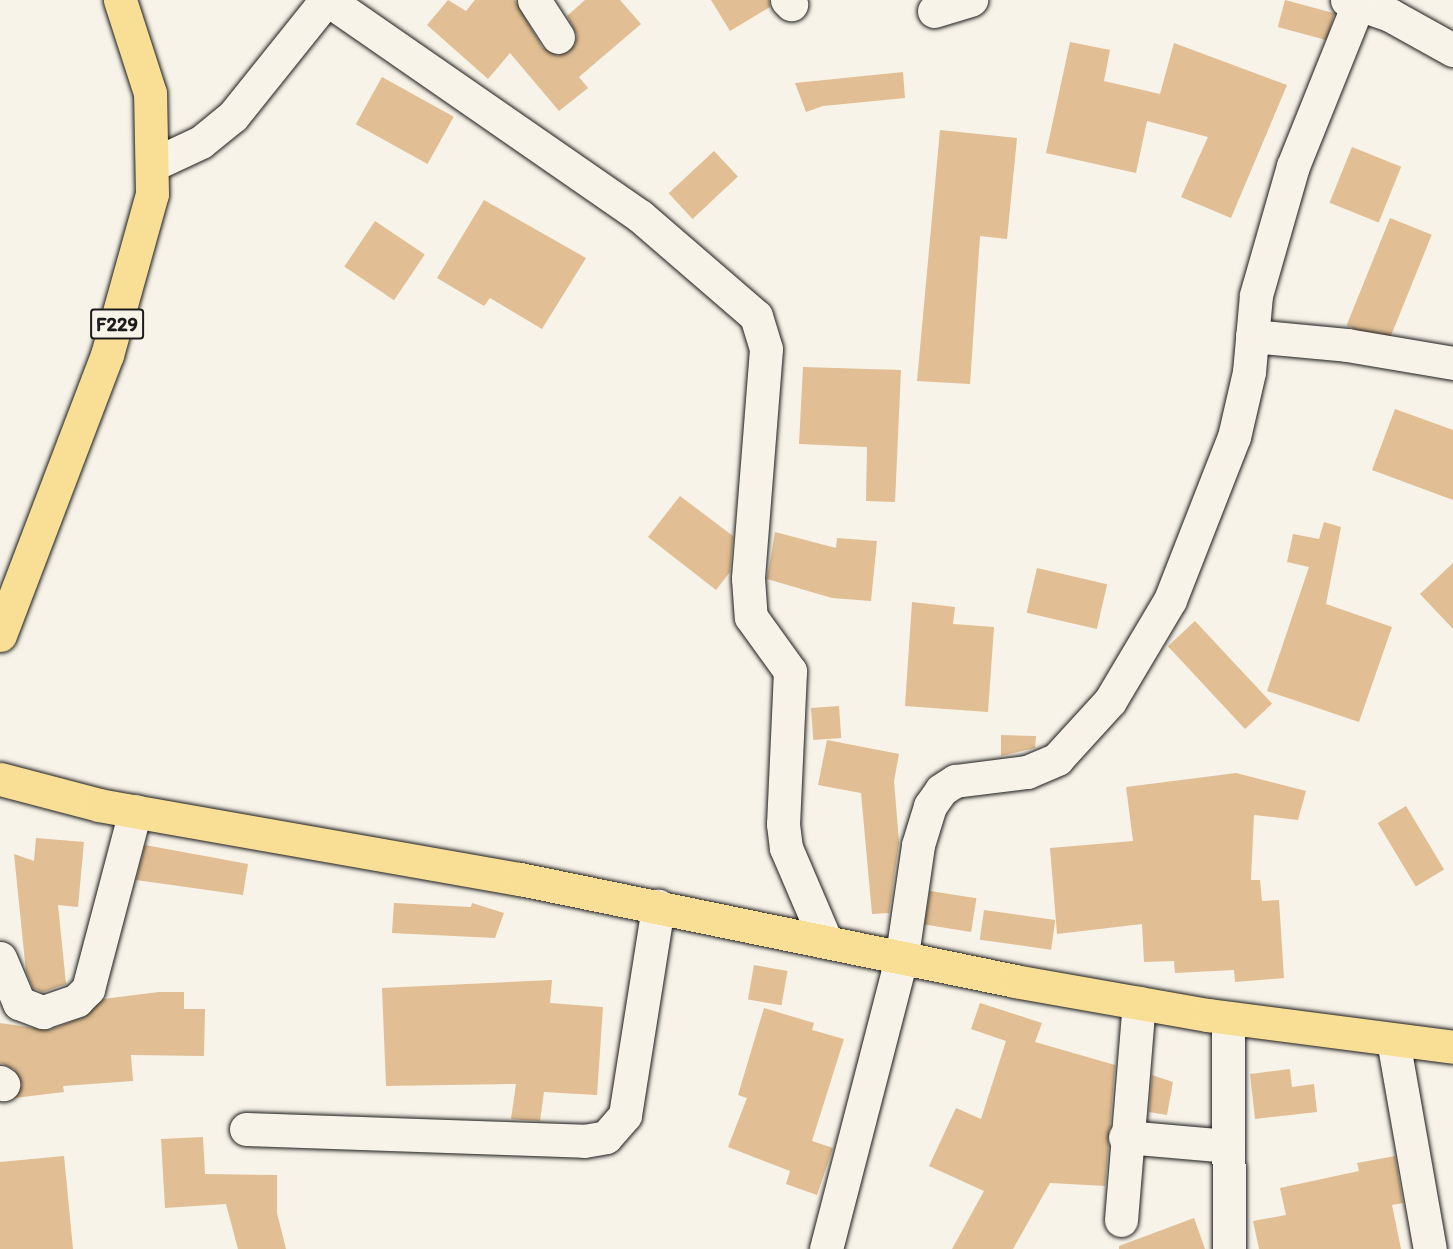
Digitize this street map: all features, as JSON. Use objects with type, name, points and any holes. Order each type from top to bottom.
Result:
[{"type":"main road","name":"F229","points":[[0,635],[107,355],[137,259],[154,164],[150,93],[120,0]]},
{"type":"main road","points":[[0,779],[135,811],[658,906],[1139,1003],[1228,1018],[1453,1047]]},
{"type":"street","points":[[154,164],[201,142],[233,116],[327,0],[640,216],[756,316],[766,348],[748,578],[751,616],[790,672],[783,824],[786,848],[825,939]]},
{"type":"street","points":[[534,0],[558,37]]},
{"type":"street","points":[[934,10],[971,0]]},
{"type":"street","points":[[826,1249],[902,955],[918,845],[930,806],[941,790],[955,781],[1041,769],[1057,759],[1110,701],[1170,600],[1234,437],[1252,336],[1256,295],[1293,166],[1352,2],[1390,15],[1453,50]]},
{"type":"street","points":[[1252,336],[1347,345],[1453,363]]},
{"type":"street","points":[[0,958],[19,1003],[43,1012],[77,1000],[88,989],[135,811]]},
{"type":"street","points":[[246,1129],[584,1141],[606,1137],[625,1115],[658,906]]},
{"type":"street","points":[[1121,1220],[1125,1137],[1139,1003]]},
{"type":"street","points":[[1228,1018],[1229,1249]]},
{"type":"street","points":[[1393,1040],[1430,1249]]},
{"type":"street","points":[[1125,1137],[1228,1146]]},
{"type":"building","points":[[448,0],[466,11],[475,0],[515,0],[542,47],[558,56],[575,45],[577,35],[567,16],[585,0],[620,0],[641,24],[579,77],[588,88],[559,111],[510,53],[488,79],[427,25]]},
{"type":"building","points":[[711,0],[769,0],[770,7],[730,31]]},
{"type":"building","points":[[1285,0],[1334,13],[1327,40],[1278,27]]},
{"type":"building","points":[[1070,42],[1110,50],[1104,81],[1160,94],[1174,43],[1287,85],[1231,218],[1181,197],[1208,137],[1147,121],[1136,173],[1046,153]]},
{"type":"building","points":[[903,72],[905,98],[823,106],[806,112],[795,83]]},
{"type":"building","points":[[382,77],[454,117],[428,164],[356,124]]},
{"type":"building","points":[[940,130],[1017,138],[1007,239],[980,236],[970,384],[917,381]]},
{"type":"building","points":[[1352,147],[1401,167],[1379,222],[1330,203]]},
{"type":"building","points":[[714,151],[738,177],[693,219],[669,193]]},
{"type":"building","points":[[484,200],[586,258],[542,329],[490,298],[484,306],[437,278]]},
{"type":"building","points":[[1390,218],[1432,235],[1388,342],[1347,326]]},
{"type":"building","points":[[375,221],[425,255],[394,300],[344,267]]},
{"type":"building","points":[[803,367],[901,370],[895,502],[866,501],[867,447],[799,444]]},
{"type":"building","points":[[1395,409],[1453,430],[1453,500],[1372,470]]},
{"type":"building","points":[[680,496],[733,536],[730,572],[716,590],[648,537]]},
{"type":"building","points":[[1324,522],[1341,527],[1326,604],[1392,627],[1359,722],[1267,691],[1309,567],[1287,562],[1293,534],[1319,539]]},
{"type":"building","points":[[775,532],[836,548],[837,538],[877,541],[871,601],[832,598],[767,579]]},
{"type":"building","points":[[1453,563],[1453,629],[1420,594]]},
{"type":"building","points":[[1037,568],[1107,584],[1097,629],[1027,613]]},
{"type":"building","points":[[912,602],[955,607],[953,624],[994,627],[988,712],[905,706]]},
{"type":"building","points":[[1195,621],[1272,704],[1245,729],[1168,646]]},
{"type":"building","points":[[839,706],[841,738],[813,740],[811,708]]},
{"type":"building","points":[[1001,735],[1036,736],[1035,748],[1001,756]]},
{"type":"building","points":[[827,740],[899,754],[894,781],[899,842],[889,913],[872,914],[861,793],[818,785]]},
{"type":"building","points":[[1236,773],[1306,791],[1298,820],[1254,815],[1251,880],[1260,880],[1262,901],[1279,900],[1284,978],[1235,982],[1234,970],[1175,973],[1174,961],[1144,962],[1142,924],[1057,934],[1050,848],[1133,841],[1126,787]]},
{"type":"building","points":[[1406,806],[1444,869],[1416,886],[1378,823]]},
{"type":"building","points":[[36,838],[84,842],[78,907],[58,905],[66,984],[43,992],[33,988],[26,972],[14,854],[34,861]]},
{"type":"building","points":[[145,845],[248,864],[243,895],[136,880]]},
{"type":"building","points":[[930,891],[976,898],[971,932],[925,925]]},
{"type":"building","points":[[394,903],[471,907],[472,903],[504,913],[495,938],[392,933]]},
{"type":"building","points":[[984,910],[1055,920],[1051,950],[980,940]]},
{"type":"building","points":[[754,965],[787,971],[781,1005],[748,999]]},
{"type":"building","points":[[552,980],[550,1003],[603,1007],[597,1095],[544,1092],[540,1121],[511,1119],[516,1084],[386,1086],[382,988]]},
{"type":"building","points":[[159,992],[184,992],[184,1009],[205,1009],[204,1056],[131,1055],[133,1081],[63,1086],[64,1092],[14,1098],[22,1085],[14,1069],[0,1063],[0,1023],[49,1030],[84,1017],[103,999]]},
{"type":"building","points":[[980,1003],[1042,1023],[1035,1042],[1115,1065],[1105,1186],[1050,1183],[1013,1249],[952,1249],[984,1191],[929,1166],[956,1108],[981,1119],[1006,1041],[971,1029]]},
{"type":"building","points":[[764,1008],[814,1023],[812,1030],[844,1039],[812,1141],[833,1148],[817,1195],[786,1184],[790,1171],[728,1147],[747,1098],[738,1095]]},
{"type":"building","points":[[1290,1069],[1292,1087],[1314,1084],[1317,1112],[1255,1119],[1250,1074]]},
{"type":"building","points":[[1152,1075],[1173,1082],[1167,1115],[1149,1112]]},
{"type":"building","points":[[203,1137],[205,1174],[277,1175],[277,1213],[286,1249],[238,1249],[226,1204],[165,1208],[161,1139]]},
{"type":"building","points":[[64,1156],[73,1249],[0,1249],[0,1162]]},
{"type":"building","points":[[1395,1156],[1403,1203],[1392,1205],[1401,1249],[1259,1249],[1253,1221],[1286,1215],[1280,1188],[1359,1171],[1357,1163]]},
{"type":"building","points":[[1194,1218],[1205,1249],[1119,1249],[1119,1246]]}]
